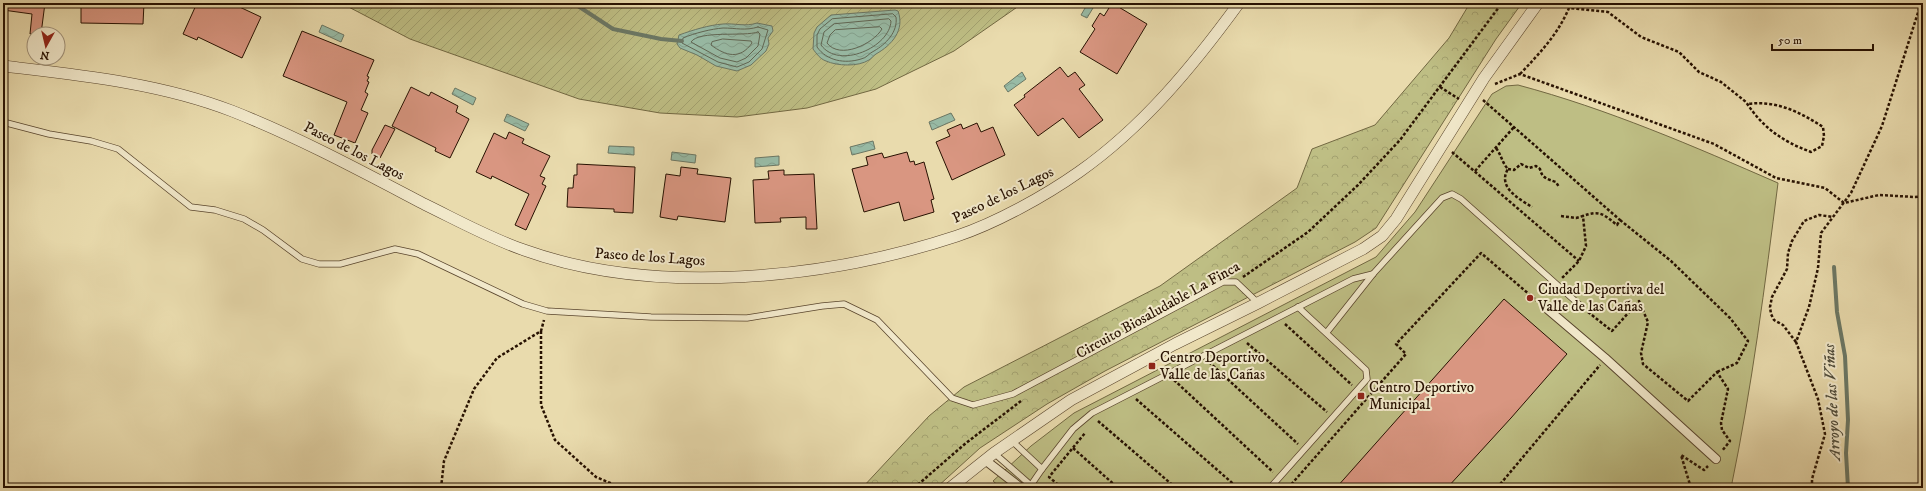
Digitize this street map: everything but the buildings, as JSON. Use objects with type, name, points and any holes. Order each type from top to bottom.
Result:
[{"type":"street","name":"Paseo de los Lagos","points":[[3,66],[87,76],[147,88],[229,110],[303,142],[488,236],[524,250],[566,263],[606,271],[646,275],[698,277],[757,274],[849,264],[921,246],[959,235],[1038,198],[1076,174],[1135,127],[1179,79],[1239,3]]},
{"type":"street","points":[[950,488],[994,453],[1071,400],[1175,344],[1363,249],[1382,236],[1396,219],[1475,93],[1538,3]]},
{"type":"street","points":[[1545,307],[1605,358],[1716,459]]},
{"type":"street","points":[[985,460],[1021,488]]},
{"type":"lane","points":[[3,122],[50,134],[90,141],[118,149],[192,207],[215,210],[244,219],[263,230],[302,259],[319,264],[340,264],[395,249],[418,254],[523,304],[547,311],[651,317],[747,318],[844,304],[877,320],[952,398],[973,405],[1013,394],[1223,282],[1236,282],[1258,303]]},
{"type":"lane","points":[[1327,332],[1373,274],[1442,198],[1452,194],[1461,199],[1582,308]]},
{"type":"lane","points":[[994,453],[1032,486],[1042,469],[1073,429],[1092,413],[1353,279],[1373,274]]},
{"type":"lane","points":[[1270,488],[1368,379],[1366,370],[1327,332],[1298,307]]},
{"type":"lane","points":[[1012,441],[1042,469]]},
{"type":"path","name":"Circuito Biosaludable La Finca","points":[[1236,282],[1308,232],[1358,185],[1400,140],[1502,3]]},
{"type":"path","points":[[1796,342],[1809,307],[1818,268],[1821,232],[1851,193],[1882,126],[1921,3]]},
{"type":"path","points":[[1493,85],[1520,74],[1546,46],[1563,24],[1570,8],[1608,12],[1641,37],[1679,52],[1699,72],[1721,82],[1748,104],[1758,120],[1792,145],[1811,152],[1822,146],[1824,136],[1823,127],[1806,116],[1767,103],[1748,104]]},
{"type":"path","points":[[1520,74],[1714,144],[1776,178],[1826,188],[1844,203]]},
{"type":"path","points":[[1440,87],[1468,104]]},
{"type":"path","points":[[1475,93],[1620,220],[1671,262],[1730,318],[1748,341],[1737,363],[1717,372],[1688,401],[1643,364],[1641,353],[1648,322],[1639,301],[1612,331],[1582,308]]},
{"type":"path","points":[[1475,171],[1514,127]]},
{"type":"path","points":[[1443,144],[1579,261]]},
{"type":"path","points":[[1496,148],[1503,158],[1503,164],[1508,169],[1514,170],[1521,164],[1528,168],[1536,166],[1540,169],[1541,174],[1545,179],[1556,182],[1559,187]]},
{"type":"path","points":[[1508,169],[1506,173],[1508,188],[1513,194],[1532,207]]},
{"type":"path","points":[[1844,203],[1879,195],[1915,198],[1923,196]]},
{"type":"path","points":[[1561,216],[1576,218],[1595,212],[1603,214],[1616,225],[1620,220]]},
{"type":"path","points":[[1812,488],[1812,479],[1825,434],[1818,399],[1796,342],[1783,324],[1774,320],[1770,307],[1772,297],[1788,269],[1788,253],[1792,241],[1804,221],[1819,215],[1833,217]]},
{"type":"path","points":[[1556,284],[1579,261],[1586,246],[1583,216]]},
{"type":"path","points":[[1174,380],[1289,487],[1406,354],[1396,344],[1481,253],[1545,307]]},
{"type":"path","points":[[547,311],[541,331],[541,405],[555,440],[596,477],[622,488]]},
{"type":"path","points":[[1278,326],[1284,324],[1358,390],[1366,399]]},
{"type":"path","points":[[441,488],[444,461],[474,389],[498,358],[541,331]]},
{"type":"path","points":[[1242,345],[1254,339]]},
{"type":"path","points":[[1247,342],[1343,426]]},
{"type":"path","points":[[1496,488],[1605,358]]},
{"type":"path","points":[[1204,364],[1214,359]]},
{"type":"path","points":[[1209,362],[1314,459]]},
{"type":"path","points":[[1691,488],[1681,454],[1704,470],[1716,459],[1730,441],[1722,430],[1721,423],[1728,389],[1717,372]]},
{"type":"path","points":[[1168,382],[1180,376]]},
{"type":"path","points":[[1130,402],[1143,395]]},
{"type":"path","points":[[914,488],[966,443],[1027,397]]},
{"type":"path","points":[[1136,399],[1238,488]]},
{"type":"path","points":[[1092,424],[1101,416]]},
{"type":"path","points":[[1096,419],[1176,488]]},
{"type":"path","points":[[1062,488],[1049,477],[1088,428]]},
{"type":"path","points":[[1072,448],[1118,488]]},
{"type":"green space","points":[[341,3],[1023,3],[954,51],[876,89],[807,108],[737,117],[660,113],[579,99],[410,39]]},
{"type":"green space","points":[[1470,3],[1522,3],[1496,39],[1376,228],[1355,242],[1105,371],[1047,404],[980,448],[936,488],[862,488],[929,416],[964,387],[1160,286],[1297,188],[1312,149],[1375,125],[1449,38]]},
{"type":"green space","name":"Ciudad Deportiva del Valle de las Cañas","points":[[1518,85],[1585,105],[1650,129],[1778,183],[1752,374],[1731,488],[1001,488],[993,481],[1031,446],[1074,413],[1376,257],[1415,212],[1492,94],[1506,86]]},
{"type":"water","points":[[1088,3],[1096,3],[1087,18],[1081,15]]},
{"type":"water","points":[[898,11],[900,18],[900,24],[896,36],[887,46],[869,60],[853,65],[831,63],[818,56],[813,49],[814,33],[817,27],[831,15]]},
{"type":"water","points":[[757,23],[772,26],[773,31],[768,38],[769,44],[766,51],[751,65],[737,71],[716,66],[697,55],[680,48],[677,44],[679,35],[712,25],[748,25]]},
{"type":"water","points":[[322,25],[344,35],[341,42],[319,32]]},
{"type":"water","points":[[1022,72],[1026,79],[1008,92],[1004,86]]},
{"type":"water","points":[[455,88],[476,98],[473,105],[452,94]]},
{"type":"water","points":[[951,113],[955,120],[932,130],[929,122]]},
{"type":"water","points":[[507,114],[529,124],[525,131],[504,121]]},
{"type":"water","points":[[873,141],[875,149],[852,155],[850,147]]},
{"type":"water","points":[[609,146],[634,147],[634,155],[608,153]]},
{"type":"water","points":[[672,152],[696,155],[695,163],[671,160]]},
{"type":"water","points":[[779,156],[779,165],[755,167],[755,158]]},
{"type":"waterway","points":[[578,6],[613,29],[661,39],[682,41]]},
{"type":"waterway","name":"Arroyo de las Viñas","points":[[1834,267],[1837,312],[1845,356],[1848,420],[1846,453],[1848,488]]},
{"type":"place","name":"Ciudad Deportiva del Valle de las Cañas","points":[[1530,298]]},
{"type":"place","name":"Centro Deportivo Valle de las Cañas","points":[[1152,366]]},
{"type":"place","name":"Centro Deportivo Municipal","points":[[1361,396]]}]
